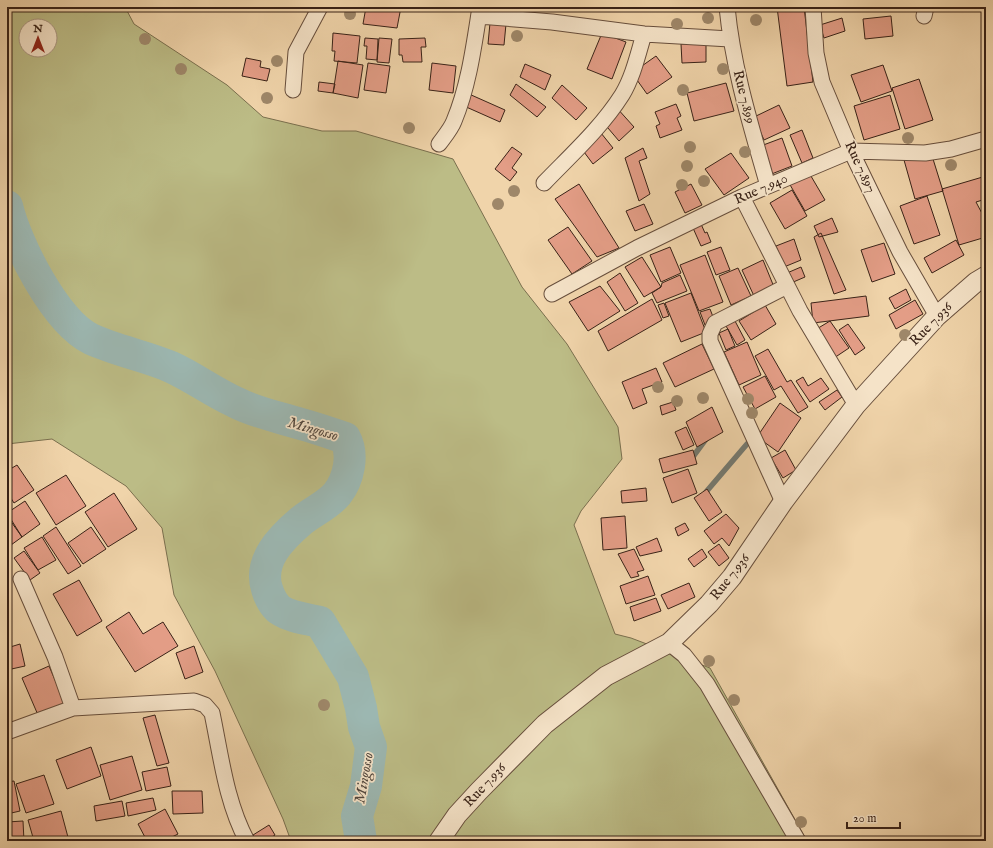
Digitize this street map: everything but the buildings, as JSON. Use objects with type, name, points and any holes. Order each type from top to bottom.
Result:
[{"type":"street","points":[[293,90],[296,52],[320,7]]},
{"type":"street","name":"Rue 7.899","points":[[727,7],[730,38],[741,92],[768,186]]},
{"type":"street","name":"Rue 7.897","points":[[812,7],[816,53],[822,82],[851,151],[900,252],[937,316]]},
{"type":"street","points":[[439,144],[454,122],[463,95],[480,12],[644,34],[730,38]]},
{"type":"street","points":[[544,183],[593,132],[622,95],[628,82],[644,34]]},
{"type":"street","name":"Rue 7.940","points":[[552,294],[637,248],[742,197],[851,151],[925,153],[951,149],[986,139]]},
{"type":"street","points":[[742,197],[787,286],[856,405]]},
{"type":"street","name":"Rue 7.936","points":[[439,841],[457,815],[479,790],[545,724],[606,676],[669,643],[709,604],[732,577],[783,502],[856,405],[937,316],[976,282],[986,276]]},
{"type":"street","points":[[783,502],[710,341],[710,334],[715,323],[787,286]]},
{"type":"street","points":[[21,579],[55,657],[73,708]]},
{"type":"street","points":[[669,643],[684,655],[708,684],[798,841]]},
{"type":"street","points":[[7,732],[73,708],[194,701],[206,705],[212,713],[229,796],[240,828],[247,841]]},
{"type":"green space","points":[[7,7],[125,7],[134,24],[227,85],[263,117],[322,131],[356,131],[453,159],[522,287],[567,344],[618,427],[622,459],[581,511],[574,525],[615,634],[631,638],[710,668],[807,841],[291,841],[283,819],[215,671],[174,595],[162,528],[126,486],[52,439],[7,444]]},
{"type":"waterway","name":"Mingosso","points":[[7,206],[19,240],[39,280],[51,299],[77,330],[91,339],[111,347],[171,367],[243,406],[345,438],[348,444],[350,459],[345,481],[333,498],[301,521],[279,543],[269,560],[265,579],[270,598],[280,610],[294,616],[320,622],[353,677],[364,727],[371,747],[366,786],[357,816],[361,841]]},
{"type":"waterway","points":[[692,458],[706,439]]},
{"type":"waterway","points":[[706,492],[747,444]]}]
